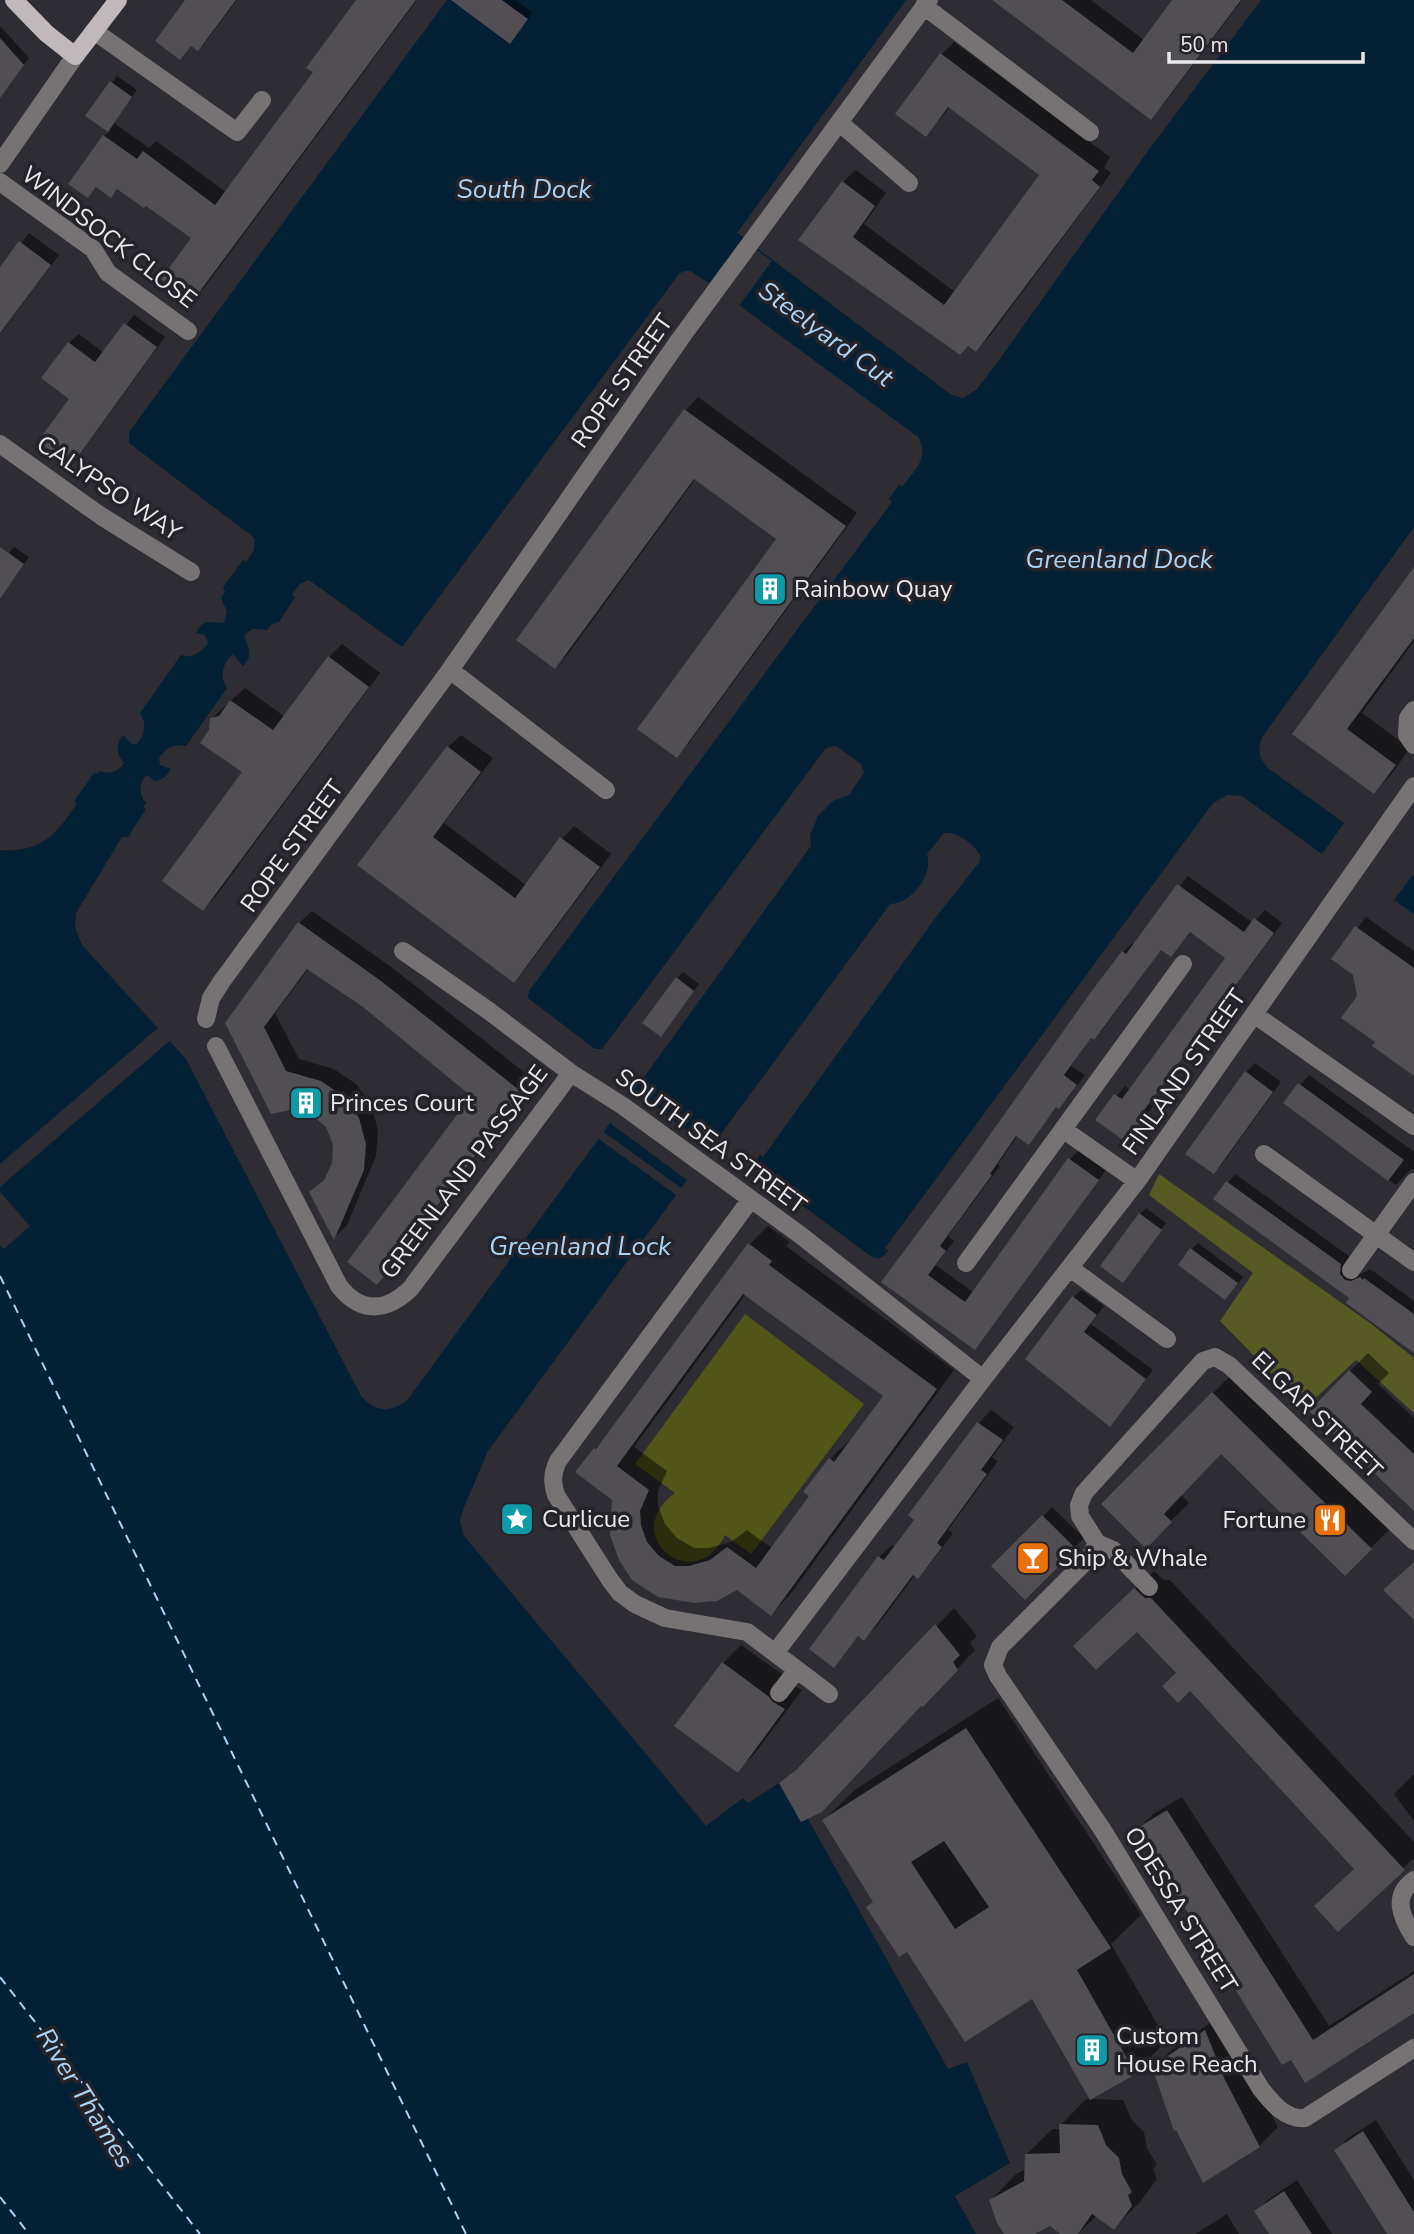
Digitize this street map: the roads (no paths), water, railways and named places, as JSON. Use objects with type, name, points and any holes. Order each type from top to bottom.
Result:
[{"type":"main road","points":[[14,0],[46,33],[75,56],[118,0]]},
{"type":"street","name":"ROPE STREET","points":[[206,1019],[211,998],[222,981],[450,670],[680,339],[926,3],[1090,132]]},
{"type":"street","points":[[94,31],[237,132],[262,100]]},
{"type":"street","points":[[0,164],[75,56]]},
{"type":"street","points":[[840,123],[909,183]]},
{"type":"street","name":"WINDSOCK CLOSE","points":[[0,182],[93,249],[108,272],[188,331]]},
{"type":"street","name":"CALYPSO WAY","points":[[0,444],[101,516],[191,572]]},
{"type":"street","points":[[450,670],[606,790]]},
{"type":"street","points":[[1414,710],[1408,718],[1407,735],[1414,745]]},
{"type":"street","name":"FINLAND STREET","points":[[775,1653],[1137,1181],[1414,786]]},
{"type":"street","name":"SOUTH SEA STREET","points":[[403,951],[799,1234],[983,1379]]},
{"type":"street","points":[[966,1263],[1184,964]]},
{"type":"street","points":[[1255,1015],[1414,1126]]},
{"type":"street","name":"GREENLAND PASSAGE","points":[[216,1046],[339,1286],[348,1297],[361,1305],[375,1307],[395,1301],[411,1288],[571,1073]]},
{"type":"street","points":[[1064,1130],[1137,1181]]},
{"type":"street","points":[[1264,1154],[1414,1262]]},
{"type":"street","points":[[1351,1270],[1414,1182]]},
{"type":"street","points":[[751,1199],[558,1461],[552,1482],[556,1495],[610,1580],[628,1599],[649,1613],[665,1618],[747,1632],[829,1694]]},
{"type":"street","points":[[1070,1268],[1167,1339]]},
{"type":"street","name":"ELGAR STREET","points":[[1097,1543],[1080,1516],[1079,1505],[1084,1493],[1203,1361],[1215,1357],[1229,1365],[1414,1541]]},
{"type":"street","points":[[1097,1543],[1113,1550],[1149,1587]]},
{"type":"street","name":"ODESSA STREET","points":[[1097,1543],[1090,1558],[1000,1647],[993,1665],[998,1676],[1102,1829],[1261,2089],[1275,2106],[1295,2119],[1305,2118],[1414,2049]]},
{"type":"street","points":[[779,1693],[797,1670]]},
{"type":"street","points":[[1414,1880],[1405,1887],[1400,1907],[1406,1925],[1414,1937]]},
{"type":"water","points":[[447,0],[906,0],[737,233],[950,394],[963,398],[976,390],[994,367],[1145,155],[1261,0],[1414,0],[1414,527],[1263,736],[1259,748],[1260,756],[1268,768],[1344,823],[1322,854],[1242,796],[1227,795],[1213,803],[885,1248],[888,1251],[877,1258],[869,1255],[759,1173],[755,1164],[760,1155],[763,1157],[936,917],[978,864],[981,858],[971,844],[955,834],[944,833],[927,854],[927,870],[919,886],[906,899],[890,904],[488,1451],[460,1521],[464,1536],[706,1826],[743,1798],[748,1803],[779,1783],[801,1822],[808,1819],[948,2069],[967,2062],[1010,2163],[955,2196],[976,2234],[0,2234],[0,850],[26,848],[45,840],[61,826],[94,773],[114,772],[122,766],[124,763],[118,749],[123,735],[132,744],[137,744],[144,729],[140,713],[181,655],[196,654],[208,643],[205,635],[196,633],[201,625],[206,622],[224,623],[227,611],[221,598],[225,592],[223,587],[243,560],[246,562],[254,550],[255,540],[129,443],[129,432]],"holes":[[[690,271],[918,437],[922,457],[903,486],[899,485],[889,499],[892,502],[529,991],[528,998],[595,1049],[602,1049],[826,748],[836,746],[861,764],[864,773],[849,795],[833,801],[818,816],[810,835],[811,846],[408,1399],[390,1409],[378,1408],[361,1396],[186,1059],[82,945],[75,928],[76,913],[122,837],[128,837],[146,809],[143,807],[146,803],[140,789],[144,778],[147,775],[155,781],[164,777],[171,769],[160,765],[159,758],[170,748],[177,745],[186,746],[227,688],[223,675],[230,657],[233,654],[243,666],[246,662],[249,651],[244,635],[253,629],[267,630],[272,624],[279,622],[295,597],[292,594],[300,584],[309,580],[402,647],[679,274]]]},
{"type":"water","points":[[1414,876],[1414,914],[1394,900]]},
{"type":"place","name":"Rainbow Quay","points":[[770,589]]},
{"type":"place","name":"Princes Court","points":[[306,1103]]},
{"type":"place","name":"Curlicue","points":[[517,1519]]},
{"type":"place","name":"Fortune","points":[[1330,1520]]},
{"type":"place","name":"Ship & Whale","points":[[1033,1558]]},
{"type":"place","name":"Custom House Reach","points":[[1092,2050]]},
{"type":"water label","name":"South Dock","points":[[524,189]]},
{"type":"water label","name":"Steelyard Cut","points":[[826,334]]},
{"type":"water label","name":"Greenland Dock","points":[[1119,559]]},
{"type":"water label","name":"Greenland Lock","points":[[580,1246]]},
{"type":"water label","name":"River Thames","points":[[85,2098]]}]
